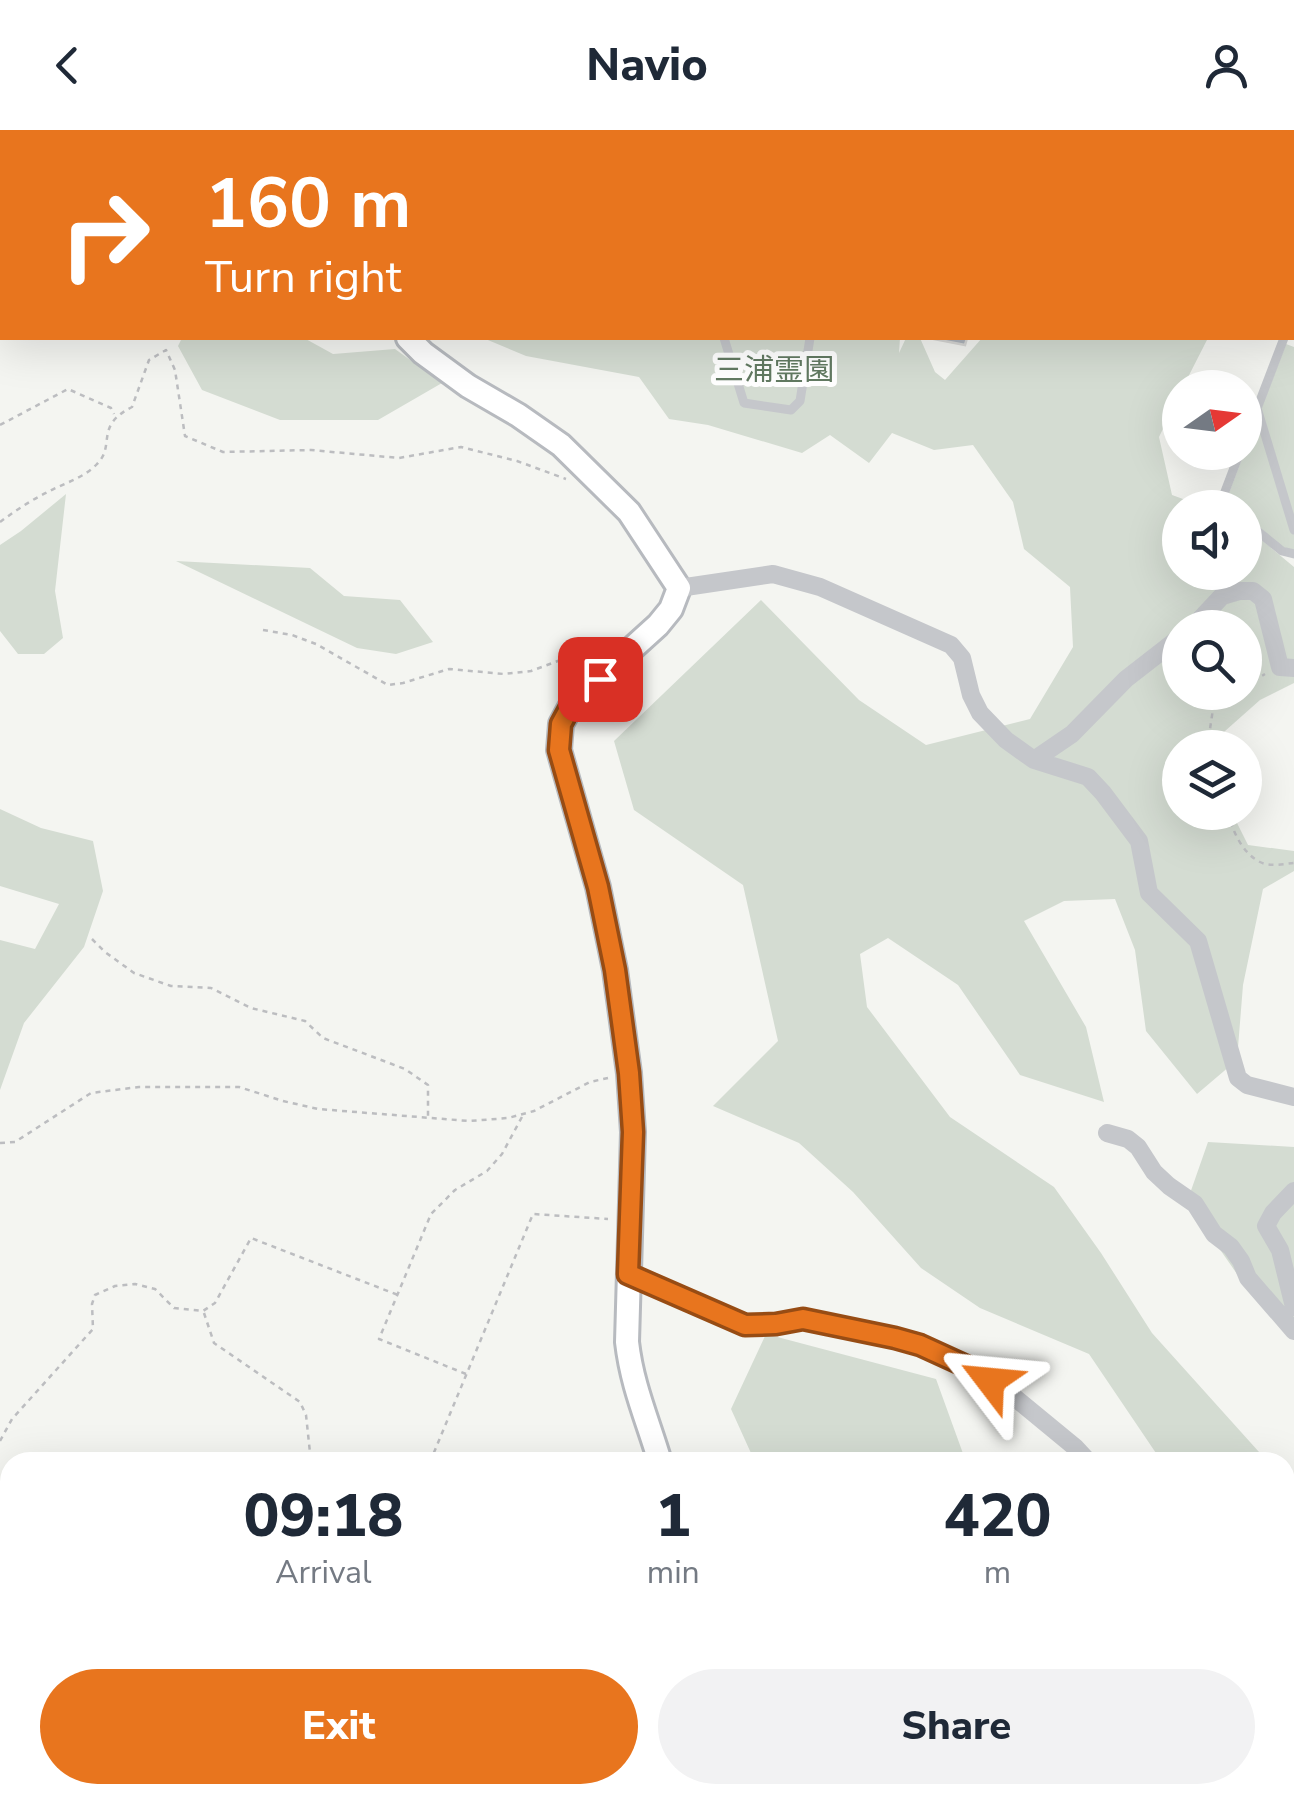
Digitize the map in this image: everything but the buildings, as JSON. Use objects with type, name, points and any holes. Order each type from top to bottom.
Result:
[{"type":"street","points":[[410,340],[468,386],[561,445],[630,512],[679,588]]},
{"type":"street","points":[[679,588],[773,574],[820,587],[950,644],[962,658],[980,713],[1006,740],[1034,760],[1088,777],[1139,841],[1149,893],[1198,941],[1238,1078],[1247,1085],[1294,1098]]},
{"type":"street","points":[[656,1452],[639,1404],[627,1342],[633,1132],[615,970],[598,887],[559,750],[561,724],[573,702],[672,610],[679,588]]},
{"type":"street","points":[[1209,610],[1222,596],[1254,591],[1263,599],[1287,668]]},
{"type":"street","points":[[1034,760],[1072,734],[1126,680],[1162,651]]},
{"type":"street","points":[[1107,1132],[1138,1147],[1154,1172],[1195,1204],[1214,1234],[1231,1247],[1248,1278],[1294,1331]]},
{"type":"street","points":[[1294,1190],[1273,1212],[1266,1226],[1280,1250],[1294,1308]]},
{"type":"street","points":[[628,1274],[745,1325],[803,1319],[920,1345],[966,1366],[1014,1397],[1080,1452]]},
{"type":"lane","points":[[725,340],[744,403],[791,410],[800,402],[810,340]]},
{"type":"lane","points":[[1262,395],[1283,340]]},
{"type":"lane","points":[[1262,424],[1294,530]]},
{"type":"lane","points":[[1262,534],[1294,554]]},
{"type":"path","points":[[0,522],[101,461],[115,415],[132,406],[149,360],[166,350],[176,370],[185,436],[224,452],[311,450],[399,458],[462,447],[578,483],[596,481]]},
{"type":"path","points":[[0,425],[68,389],[111,408],[115,415]]},
{"type":"path","points":[[263,630],[316,644],[388,685],[449,670],[504,674],[530,671],[607,643]]},
{"type":"path","points":[[1262,679],[1287,668]]},
{"type":"path","points":[[1234,830],[1242,845],[1260,862],[1294,863]]},
{"type":"path","points":[[92,938],[134,974],[171,986],[211,988],[251,1008],[304,1021],[323,1038],[406,1068],[428,1085],[428,1118]]},
{"type":"path","points":[[0,1143],[15,1142],[91,1093],[138,1087],[239,1087],[318,1109],[469,1120],[508,1118],[534,1111],[590,1082],[629,1073]]},
{"type":"path","points":[[466,1374],[380,1339],[431,1214],[455,1190],[487,1171],[502,1154],[523,1114]]},
{"type":"path","points":[[434,1452],[532,1214],[630,1220]]},
{"type":"path","points":[[0,1440],[12,1418],[92,1330],[96,1295],[115,1286],[135,1284],[155,1290],[174,1308],[204,1311],[214,1303],[251,1238],[398,1296]]},
{"type":"path","points":[[204,1311],[214,1343],[300,1402],[306,1415],[310,1452]]},
{"type":"green space","points":[[181,340],[308,340],[333,354],[395,349],[442,383],[378,420],[280,420],[202,390],[178,346]]},
{"type":"green space","name":"三浦霊園","points":[[488,340],[900,340],[899,353],[905,340],[921,340],[935,372],[945,380],[980,340],[1207,340],[1192,370],[1162,370],[1159,437],[1162,470],[1166,470],[1171,490],[1162,490],[1162,590],[1262,590],[1262,540],[1294,567],[1294,683],[1262,699],[1262,610],[1162,610],[1162,710],[1249,710],[1226,730],[1162,730],[1162,830],[1240,830],[1248,845],[1294,851],[1294,871],[1263,889],[1243,985],[1237,1060],[1197,1094],[1146,1031],[1135,950],[1115,899],[1064,901],[1024,921],[1086,1027],[1104,1102],[1020,1075],[958,985],[888,938],[860,954],[867,1007],[950,1117],[1054,1187],[1152,1333],[1259,1452],[1155,1452],[1089,1354],[980,1308],[921,1268],[853,1192],[799,1143],[713,1106],[778,1041],[743,885],[634,810],[614,741],[761,600],[859,700],[926,745],[1030,719],[1073,647],[1070,587],[1024,549],[1013,502],[973,445],[934,450],[892,433],[869,463],[830,435],[802,453],[708,425],[669,419],[639,377],[526,356]]},
{"type":"green space","points":[[1286,344],[1294,347],[1294,558],[1262,529],[1262,490],[1230,490],[1238,470],[1262,470],[1262,407]]},
{"type":"green space","points":[[66,494],[55,591],[63,638],[44,654],[18,654],[0,631],[0,545]]},
{"type":"green space","points":[[176,561],[310,568],[344,596],[400,600],[433,642],[396,654],[357,648]]},
{"type":"green space","points":[[0,809],[41,828],[93,841],[103,891],[84,947],[24,1023],[0,1090],[0,940],[35,949],[59,904],[0,886]]},
{"type":"green space","points":[[1208,1142],[1294,1147],[1294,1326],[1237,1274],[1187,1202]]},
{"type":"green space","points":[[766,1334],[936,1379],[962,1452],[750,1452],[731,1409]]},
{"type":"route","points":[[600,679],[573,702],[561,724],[559,750],[598,887],[615,970],[629,1073],[633,1132],[628,1274],[745,1325],[803,1319],[895,1338],[920,1345],[990,1381]]}]
